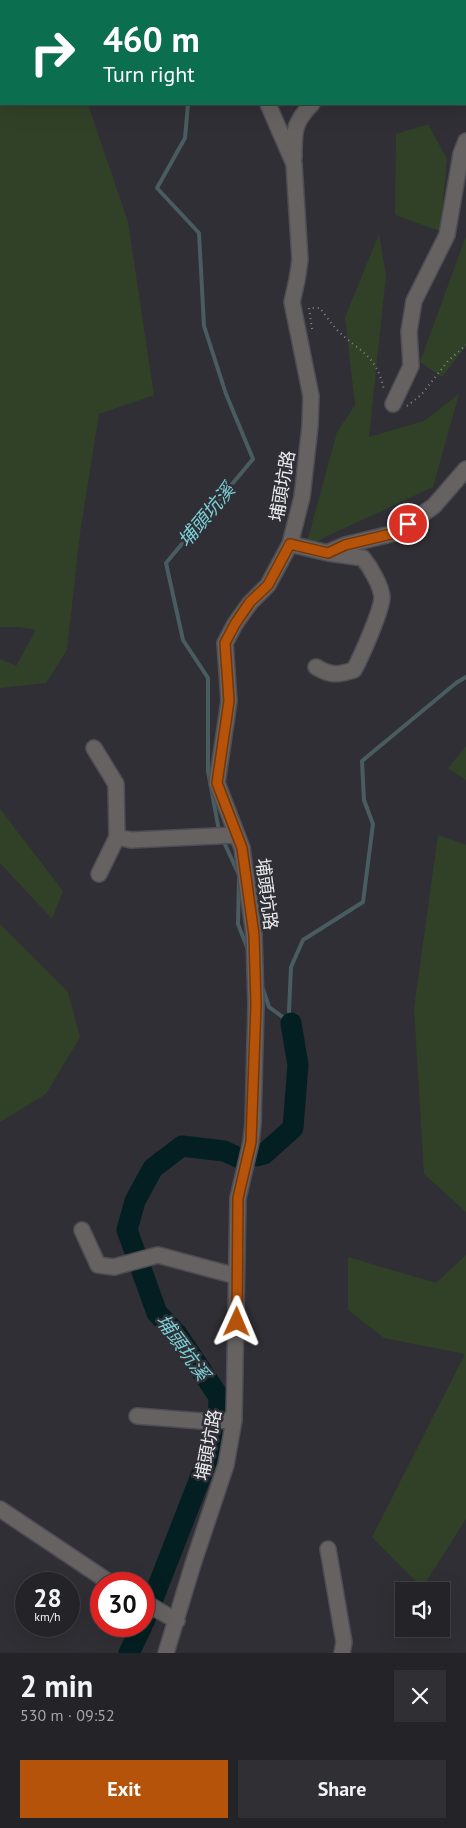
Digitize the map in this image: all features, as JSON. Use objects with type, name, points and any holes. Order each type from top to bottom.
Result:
[{"type":"street","name":"埔頭坑路","points":[[166,1653],[226,1465],[234,1420],[238,1198],[251,1142],[253,1123],[256,1005],[254,935],[242,848],[233,835],[217,783],[229,701],[225,643],[250,602],[268,585],[290,544],[302,497],[310,426],[311,396],[292,302],[300,260],[294,164],[268,105]]},
{"type":"street","points":[[294,164],[294,127],[311,105]]},
{"type":"street","points":[[393,404],[411,366],[409,331],[414,301],[447,235],[461,154],[466,141]]},
{"type":"street","points":[[328,553],[345,545],[395,533],[434,506],[466,469]]},
{"type":"street","points":[[290,544],[328,553],[364,558],[373,572],[382,596],[361,657],[354,670],[340,674],[328,674],[316,668]]},
{"type":"street","points":[[94,748],[116,784],[117,837],[98,874]]},
{"type":"street","points":[[117,837],[131,840],[233,835]]},
{"type":"street","points":[[82,1230],[98,1265],[114,1267],[158,1255],[236,1276]]},
{"type":"street","points":[[137,1416],[201,1421],[234,1420]]},
{"type":"street","points":[[0,1508],[94,1572]]},
{"type":"street","points":[[328,1548],[344,1642],[342,1653]]},
{"type":"street","points":[[155,1609],[176,1621]]},
{"type":"path","points":[[313,332],[309,308],[320,308],[337,330],[368,356],[380,374],[385,398],[393,404],[408,406],[421,395],[448,361],[466,345]]},
{"type":"green space","points":[[0,105],[88,105],[128,222],[154,395],[99,414],[80,533],[67,650],[46,683],[0,688],[0,659],[16,666],[36,630],[19,627],[0,627]]},
{"type":"green space","points":[[428,124],[447,159],[440,231],[395,215],[396,134]]},
{"type":"green space","points":[[379,234],[386,275],[369,437],[424,421],[459,394],[433,487],[306,546],[337,432],[355,405],[345,317]]},
{"type":"green space","points":[[466,236],[466,346],[442,377],[420,362]]},
{"type":"green space","points":[[466,746],[466,780],[448,768]]},
{"type":"green space","points":[[0,809],[63,891],[52,919],[0,863]]},
{"type":"green space","points":[[438,835],[466,845],[466,1212],[424,1174],[414,1008]]},
{"type":"green space","points":[[0,924],[68,992],[80,1037],[46,1094],[0,1122]]},
{"type":"green space","points":[[466,1255],[466,1519],[426,1582],[416,1582],[372,1537],[465,1354],[384,1338],[348,1310],[348,1257],[436,1283]]},
{"type":"waterway","name":"埔頭坑溪","points":[[188,105],[185,138],[157,188],[199,233],[204,326],[226,394],[253,459],[166,563],[183,640],[208,678],[208,771],[219,831]]},
{"type":"waterway","points":[[291,1023],[289,1011],[291,967],[303,940],[363,902],[373,824],[364,800],[362,761],[456,683],[466,677]]},
{"type":"waterway","name":"埔頭坑溪","points":[[223,840],[239,875],[238,924],[247,947]]},
{"type":"waterway","name":"埔頭坑溪","points":[[263,989],[269,1007],[291,1023]]},
{"type":"waterway","name":"埔頭坑溪","points":[[257,1156],[264,1154],[293,1128],[298,1065],[291,1023]]},
{"type":"waterway","name":"埔頭坑溪","points":[[155,1594],[218,1432],[219,1397],[177,1334],[157,1313],[127,1230],[135,1201],[153,1168],[182,1146],[224,1151],[244,1160]]},
{"type":"waterway","name":"埔頭坑溪","points":[[129,1653],[137,1637]]},
{"type":"route","points":[[237,1322],[238,1198],[251,1142],[253,1123],[256,1005],[254,935],[242,848],[217,783],[229,701],[225,643],[250,602],[268,585],[290,544],[328,553],[345,545],[395,533],[408,524]]}]
